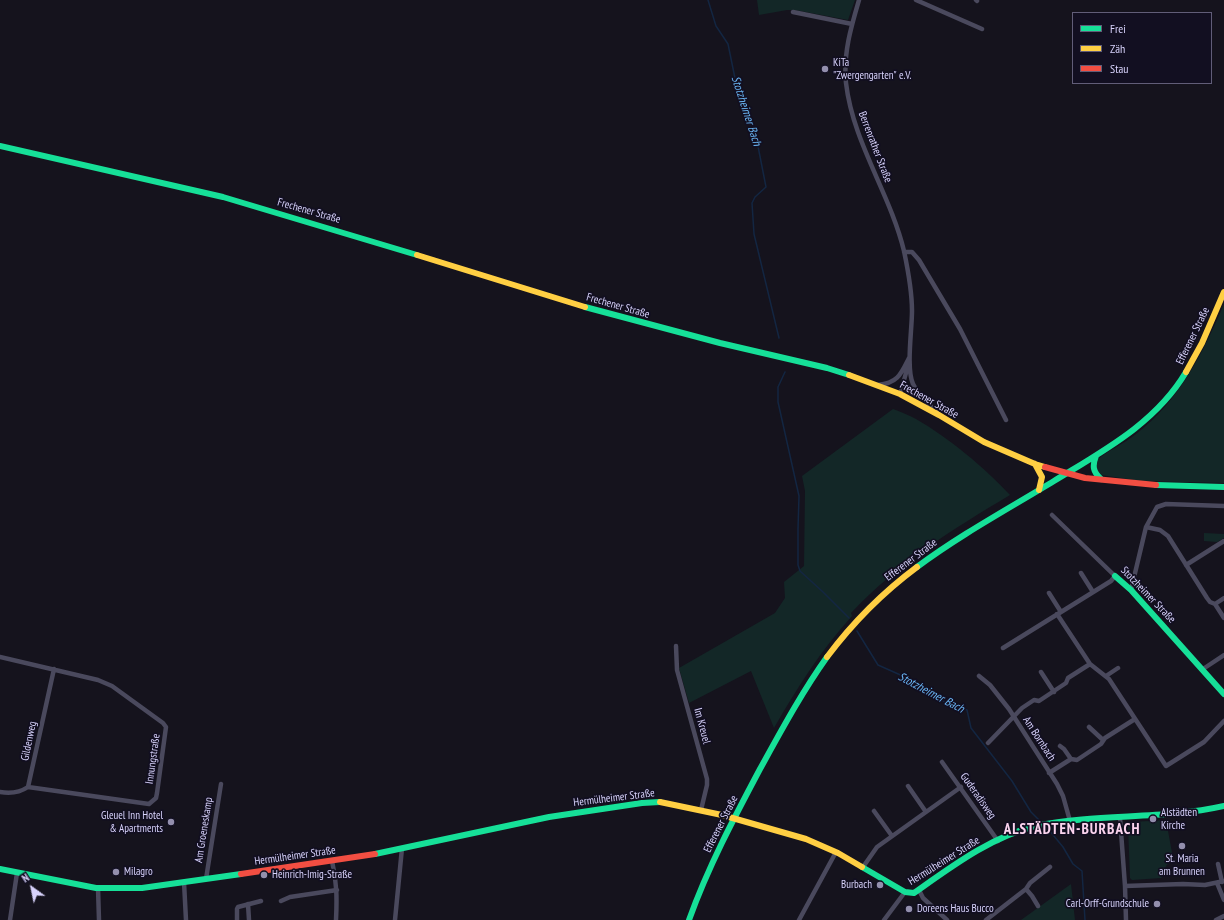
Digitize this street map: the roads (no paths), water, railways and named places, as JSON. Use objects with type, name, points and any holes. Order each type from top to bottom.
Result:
[{"type":"street","name":"Berrenrather Straße","points":[[860,0],[846,48],[845,72],[851,112],[866,154],[896,222],[904,252],[912,309],[910,356],[911,378],[916,390],[939,415]]},
{"type":"street","points":[[916,0],[982,29]]},
{"type":"street","points":[[793,12],[852,24]]},
{"type":"street","name":"Frechener Straße","points":[[0,146],[131,174],[223,197],[350,234],[596,311],[712,342],[827,368],[900,394],[984,442],[1035,464],[1065,474],[1142,484],[1224,487]]},
{"type":"street","points":[[904,252],[912,252],[919,260],[960,329],[1006,420]]},
{"type":"street","name":"Efferener Straße","points":[[689,920],[702,884],[733,819],[791,712],[834,648],[859,617],[875,601],[935,554],[1124,438],[1149,418],[1174,390],[1199,352],[1224,292]]},
{"type":"street","name":"Berrenrather Straße","points":[[878,385],[886,384],[897,379],[910,356]]},
{"type":"street","name":"Berrenrather Straße","points":[[900,394],[910,356]]},
{"type":"street","points":[[1096,455],[1092,468],[1095,474],[1102,480]]},
{"type":"street","points":[[1035,464],[1042,477],[1039,490]]},
{"type":"street","points":[[1131,590],[1146,527],[1157,507],[1166,504],[1224,506]]},
{"type":"street","name":"Stotzheimer Straße","points":[[1052,514],[1131,590],[1224,694]]},
{"type":"street","points":[[1146,527],[1160,530],[1168,536],[1210,602],[1215,604],[1224,618]]},
{"type":"street","points":[[1186,566],[1224,541]]},
{"type":"street","points":[[1081,573],[1093,592]]},
{"type":"street","points":[[1003,648],[1111,581],[1115,576]]},
{"type":"street","points":[[1049,593],[1059,613],[1090,664],[1106,676],[1115,687],[1166,766],[1204,742],[1224,721]]},
{"type":"street","points":[[1215,604],[1224,598]]},
{"type":"street","name":"Im Kreuel","points":[[676,646],[677,670],[707,779],[701,810]]},
{"type":"street","points":[[1203,669],[1224,655]]},
{"type":"street","name":"Innungstraße","points":[[0,656],[98,680],[112,686],[163,723],[166,730],[156,798],[149,804],[28,787]]},
{"type":"street","points":[[988,743],[1022,708],[1034,700],[1039,701],[1054,692],[1066,683],[1068,678],[1090,664]]},
{"type":"street","points":[[1106,676],[1118,668]]},
{"type":"street","name":"Gildenweg","points":[[28,787],[54,669]]},
{"type":"street","points":[[1041,672],[1054,692]]},
{"type":"street","name":"Am Bornbach","points":[[979,676],[990,685],[1013,716],[1049,773],[1063,796],[1070,821]]},
{"type":"street","points":[[1049,773],[1071,759],[1077,760],[1102,744],[1105,738],[1135,719]]},
{"type":"street","points":[[1089,727],[1103,740]]},
{"type":"street","points":[[1060,746],[1071,759]]},
{"type":"street","name":"Guderadisweg","points":[[942,762],[998,841]]},
{"type":"street","name":"Am Groeneskamp","points":[[206,879],[221,784]]},
{"type":"street","points":[[908,786],[926,812]]},
{"type":"street","points":[[0,792],[14,793],[22,791],[28,787]]},
{"type":"street","points":[[864,868],[874,850],[961,787]]},
{"type":"street","name":"Hermülheimer Straße","points":[[0,870],[98,888],[142,888],[368,856],[541,818],[642,803],[663,802],[701,810],[806,839],[836,852],[905,892],[914,893],[967,856],[1016,832],[1036,826],[1070,821],[1169,815],[1207,810],[1224,806]]},
{"type":"street","points":[[874,811],[892,836]]},
{"type":"street","points":[[1120,818],[1126,920]]},
{"type":"street","points":[[395,920],[402,848]]},
{"type":"street","points":[[799,920],[836,852]]},
{"type":"street","points":[[332,861],[337,890],[336,920]]},
{"type":"street","points":[[1218,864],[1224,900]]},
{"type":"street","points":[[986,920],[1026,889],[1030,882],[1050,868]]},
{"type":"street","points":[[10,920],[17,873]]},
{"type":"street","points":[[184,882],[186,920]]},
{"type":"street","points":[[1125,886],[1221,882]]},
{"type":"street","points":[[98,888],[99,920]]},
{"type":"street","points":[[1026,889],[1038,906]]},
{"type":"street","points":[[281,901],[290,897],[337,890]]},
{"type":"street","points":[[919,890],[923,898],[947,920]]},
{"type":"street","points":[[884,920],[905,892]]},
{"type":"street","points":[[237,920],[238,907],[261,901]]},
{"type":"street","points":[[248,904],[249,920]]},
{"type":"street","points":[[1216,920],[1224,916]]},
{"type":"waterway","name":"Stotzheimer Bach","points":[[708,0],[716,26],[728,44],[737,88],[744,98],[755,131],[766,187],[755,197],[752,203],[754,234],[779,338]]},
{"type":"waterway","name":"Stotzheimer Bach","points":[[785,372],[778,387],[778,402],[799,496],[798,565],[800,571],[849,618]]},
{"type":"waterway","name":"Stotzheimer Bach","points":[[857,631],[878,665],[905,677],[930,694],[949,704],[967,710],[971,728],[1012,781],[1031,812],[1039,820]]},
{"type":"waterway","name":"Stotzheimer Bach","points":[[1049,830],[1063,847],[1073,864],[1082,871],[1085,920]]},
{"type":"place","name":"KiTa \"Zwergengarten\" e.V.","points":[[825,69]]},
{"type":"place","name":"Alstädten Kirche","points":[[1153,819]]},
{"type":"place","name":"Gleuel Inn Hotel & Apartments","points":[[171,822]]},
{"type":"place","name":"St. Maria am Brunnen","points":[[1182,846]]},
{"type":"place","name":"Milagro","points":[[116,872]]},
{"type":"place","name":"Heinrich-Imig-Straße","points":[[264,875]]},
{"type":"place","name":"Burbach","points":[[880,885]]},
{"type":"place","name":"Carl-Orff-Grundschule","points":[[1157,904]]},
{"type":"place","name":"Doreens Haus Bucco","points":[[909,909]]},
{"type":"district","name":"ALSTÄDTEN-BURBACH","points":[[1072,830]]}]
